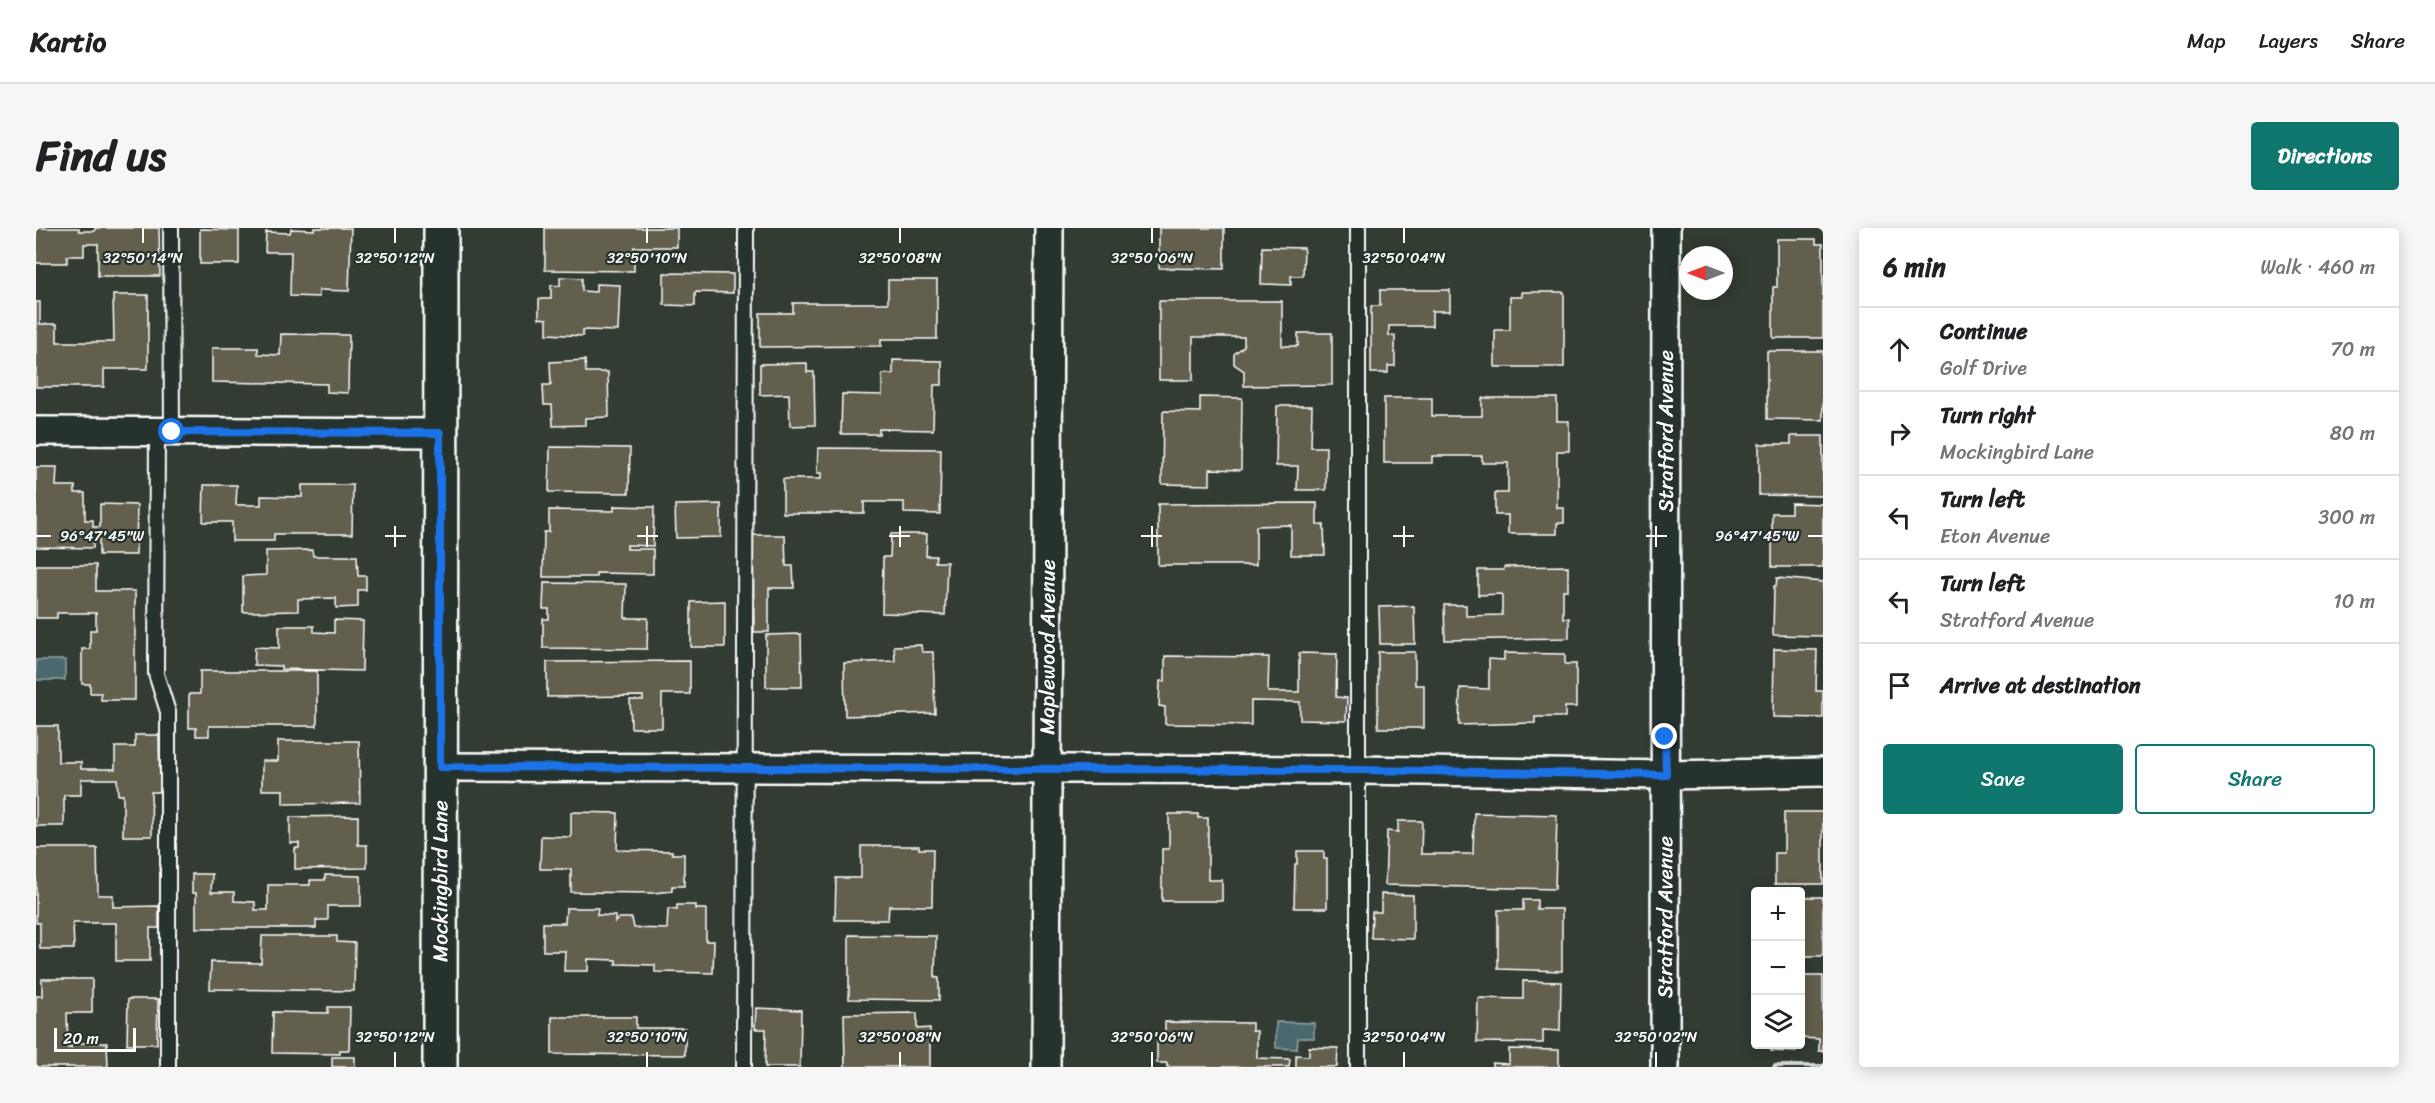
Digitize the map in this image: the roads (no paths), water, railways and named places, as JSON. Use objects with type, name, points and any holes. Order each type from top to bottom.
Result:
[{"type":"main road","name":"Mockingbird Lane","points":[[440,1067],[441,228]]},
{"type":"street","name":"Maplewood Avenue","points":[[1046,1067],[1049,228]]},
{"type":"street","name":"Stratford Avenue","points":[[1665,1067],[1666,228]]},
{"type":"street","points":[[36,431],[440,433]]},
{"type":"street","points":[[440,767],[1358,770],[1666,775],[1823,772]]},
{"type":"lane","points":[[168,1067],[168,712],[156,674],[171,228]]},
{"type":"lane","points":[[744,1067],[746,228]]},
{"type":"lane","points":[[1358,228],[1358,1067]]},
{"type":"water","points":[[36,660],[65,660],[65,680],[36,680]]},
{"type":"water","points":[[1276,1022],[1314,1023],[1314,1038],[1298,1038],[1297,1049],[1276,1048]]}]
